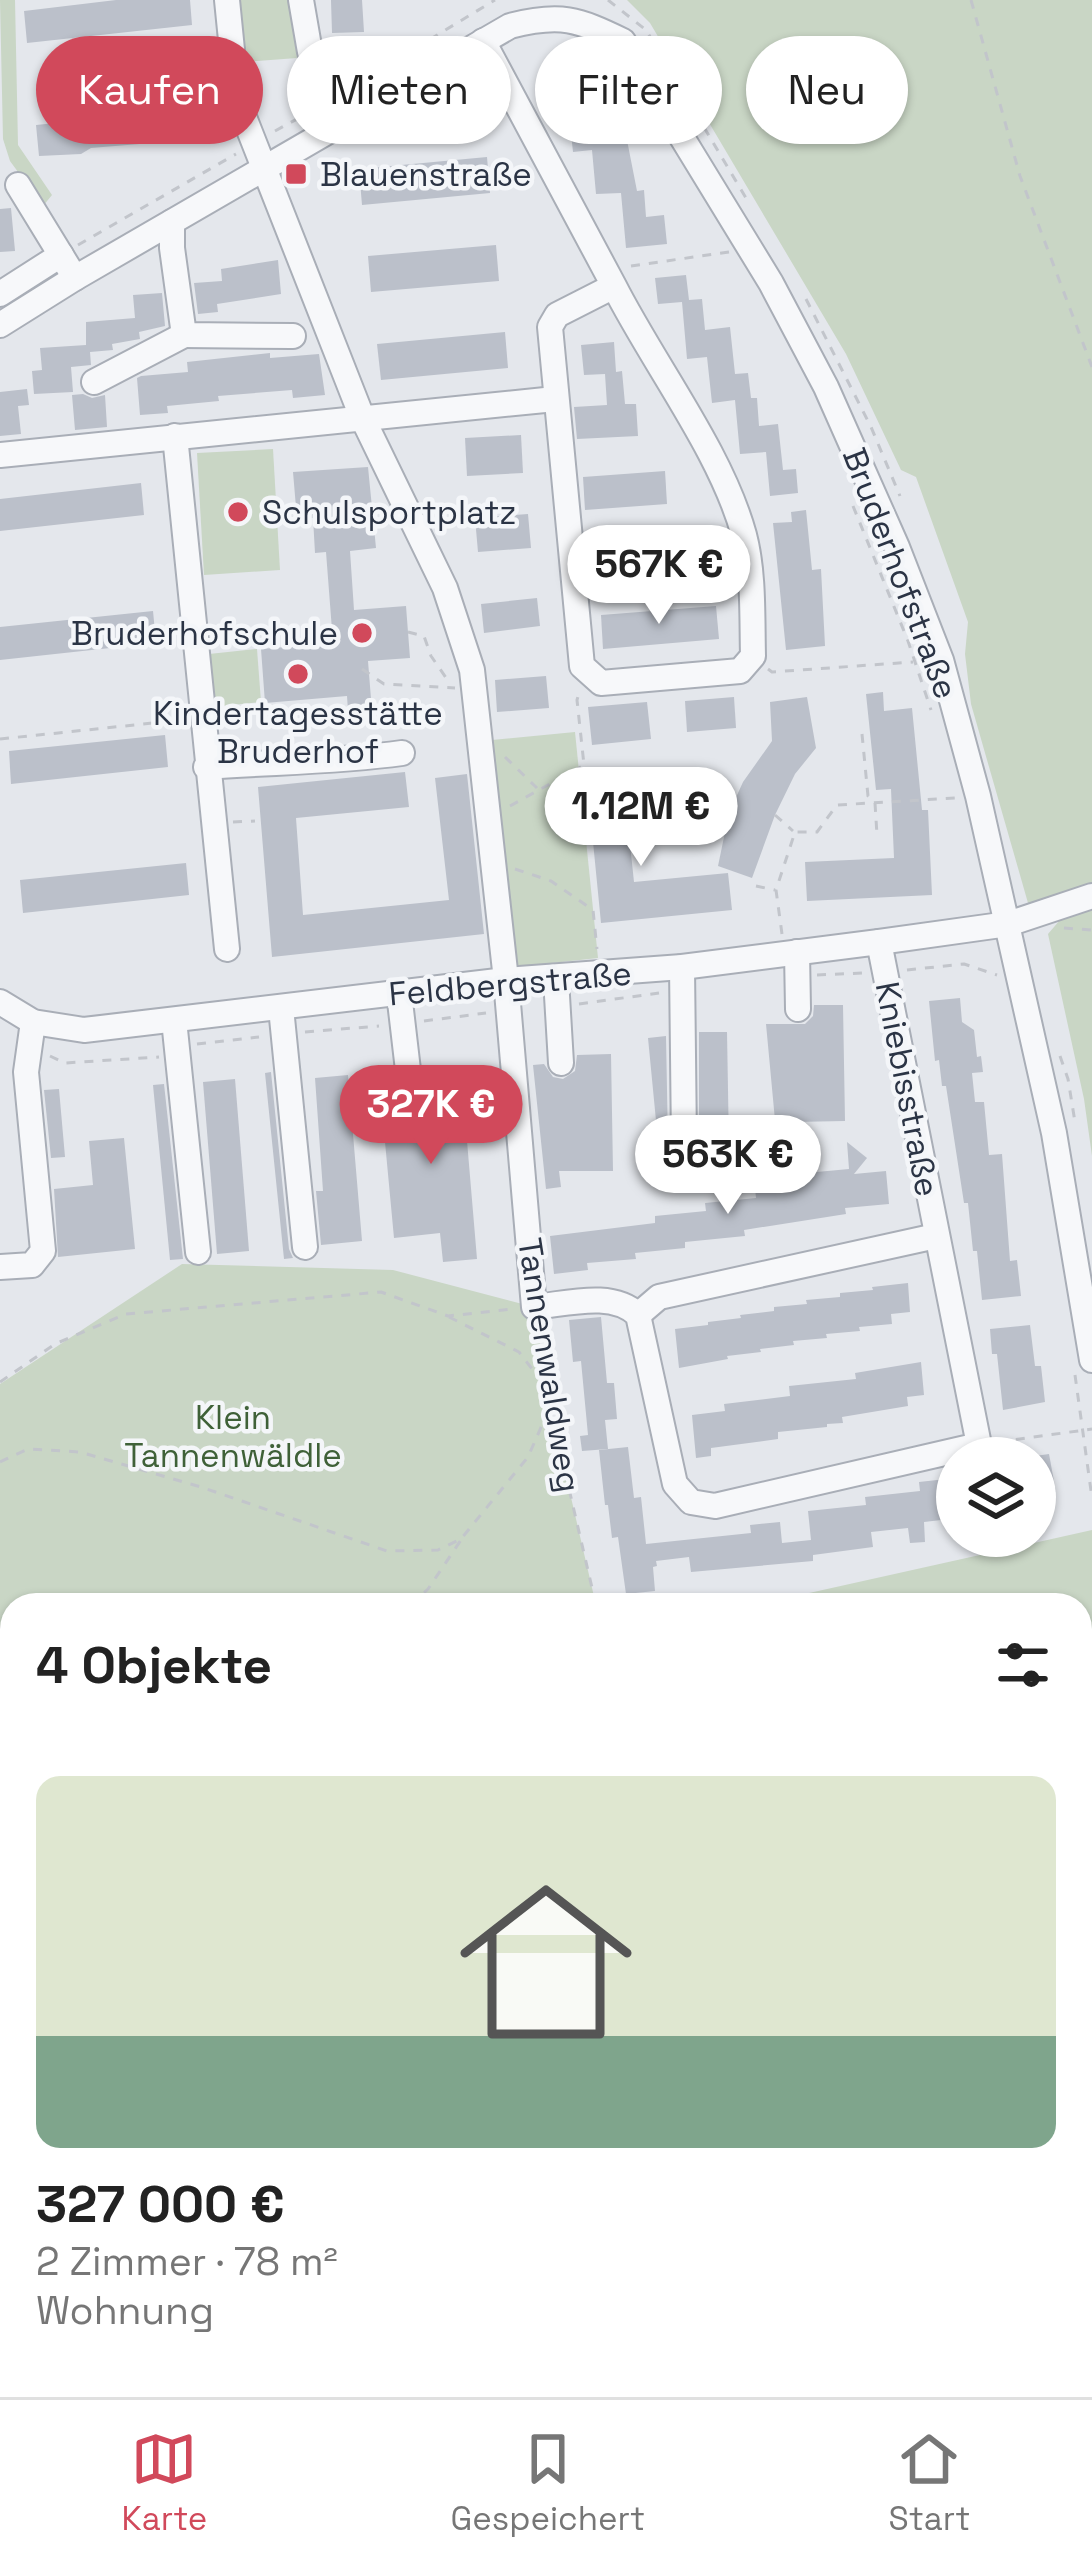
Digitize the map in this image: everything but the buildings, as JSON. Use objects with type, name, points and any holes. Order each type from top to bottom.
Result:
[{"type":"street","points":[[227,0],[231,36]]},
{"type":"street","points":[[302,0],[308,36]]},
{"type":"street","name":"Bruderhofstraße","points":[[492,36],[510,26],[561,18],[581,21],[623,41],[680,128],[826,386],[897,547],[1054,1133],[1083,1364]]},
{"type":"street","points":[[511,93],[729,490],[746,540],[753,656],[740,671],[601,683],[582,666],[550,327],[557,315],[610,278]]},
{"type":"street","points":[[256,144],[266,168]]},
{"type":"street","points":[[0,326],[266,168],[296,144]]},
{"type":"street","name":"Tannenwaldweg","points":[[266,168],[362,417],[445,588],[475,687],[534,1307]]},
{"type":"street","points":[[18,185],[75,278]]},
{"type":"street","points":[[172,222],[184,335]]},
{"type":"street","points":[[0,294],[62,255]]},
{"type":"street","points":[[94,382],[184,335],[293,336]]},
{"type":"street","points":[[0,455],[555,399]]},
{"type":"street","points":[[175,436],[227,949]]},
{"type":"street","points":[[206,767],[329,763],[402,753]]},
{"type":"street","name":"Feldbergstraße","points":[[15,1023],[85,1030],[506,980],[682,967],[997,926],[1092,896]]},
{"type":"street","name":"Kniebisstraße","points":[[879,942],[977,1437]]},
{"type":"street","points":[[790,953],[798,1009]]},
{"type":"street","points":[[682,967],[684,1143]]},
{"type":"street","points":[[556,979],[561,1063]]},
{"type":"street","points":[[399,993],[409,1070]]},
{"type":"street","points":[[280,1008],[305,1247]]},
{"type":"street","points":[[174,1020],[198,1252]]},
{"type":"street","points":[[0,1267],[32,1265],[44,1251],[26,1072],[15,1023]]},
{"type":"street","name":"Kniebisstraße","points":[[638,1315],[658,1298],[936,1236]]},
{"type":"street","points":[[534,1307],[610,1300],[628,1305],[638,1315],[675,1484],[691,1502],[715,1506],[936,1455]]},
{"type":"path","points":[[444,36],[495,0]]},
{"type":"path","points":[[971,0],[1020,176],[1092,367]]},
{"type":"path","points":[[62,255],[252,144]]},
{"type":"path","points":[[610,278],[750,249]]},
{"type":"path","points":[[850,497],[928,661],[937,729]]},
{"type":"path","points":[[408,632],[424,636],[449,682],[475,687]]},
{"type":"path","points":[[753,656],[772,672],[928,661]]},
{"type":"path","points":[[362,669],[384,684],[406,688],[475,687]]},
{"type":"path","points":[[488,820],[584,765],[577,700],[587,671]]},
{"type":"path","points":[[0,739],[201,718]]},
{"type":"path","points":[[862,734],[877,835]]},
{"type":"path","points":[[480,742],[506,757],[538,789]]},
{"type":"path","points":[[775,814],[795,832],[817,832],[837,805],[958,798],[955,786]]},
{"type":"path","points":[[790,953],[776,890],[795,832]]},
{"type":"path","points":[[492,856],[551,881],[593,910],[600,975]]},
{"type":"path","points":[[756,886],[776,890]]},
{"type":"path","points":[[885,972],[964,964],[999,976],[997,926]]},
{"type":"path","points":[[15,1023],[65,1063],[178,1056]]},
{"type":"path","points":[[0,1382],[55,1344],[126,1314],[380,1292],[448,1316],[519,1352],[548,1390]]},
{"type":"path","points":[[448,1316],[534,1307]]},
{"type":"path","name":"Tannenwaldweg","points":[[534,1307],[550,1407],[593,1593]]},
{"type":"path","points":[[1083,1364],[1081,1430],[1092,1498]]},
{"type":"path","points":[[423,1593],[528,1457],[550,1407]]},
{"type":"path","points":[[1033,1437],[1092,1429]]},
{"type":"path","points":[[0,1462],[28,1449],[80,1452],[201,1487],[387,1551],[438,1550],[461,1539]]},
{"type":"green space","points":[[0,0],[15,0],[18,145],[52,195],[43,206],[10,161],[3,139]]},
{"type":"green space","points":[[239,0],[291,0],[295,36],[287,36],[287,59],[263,61],[263,36],[242,36]]},
{"type":"green space","points":[[627,0],[1092,0],[1092,886],[1041,904],[1028,903],[971,704],[965,654],[968,622],[916,477],[901,470],[846,354],[722,144],[722,36],[658,36]]},
{"type":"green space","name":"Schulsportplatz","points":[[273,449],[280,570],[204,575],[197,453]]},
{"type":"green space","points":[[257,649],[261,702],[213,707],[209,654]]},
{"type":"green space","points":[[575,732],[598,958],[515,967],[492,740]]},
{"type":"green space","points":[[1092,907],[1092,1156],[1048,934],[1060,920]]},
{"type":"green space","name":"Klein Tannenwäldle","points":[[182,1264],[393,1270],[534,1307],[550,1407],[593,1593],[0,1593],[0,1384]]},
{"type":"green space","points":[[1092,1530],[1092,1593],[809,1593],[971,1557],[1056,1557],[1056,1538]]},
{"type":"place","name":"Blauenstraße","points":[[296,174]]},
{"type":"place","name":"Schulsportplatz","points":[[238,512]]},
{"type":"place","name":"Bruderhofschule","points":[[362,633]]},
{"type":"place","name":"Kindertagesstätte Bruderhof","points":[[298,674]]}]
